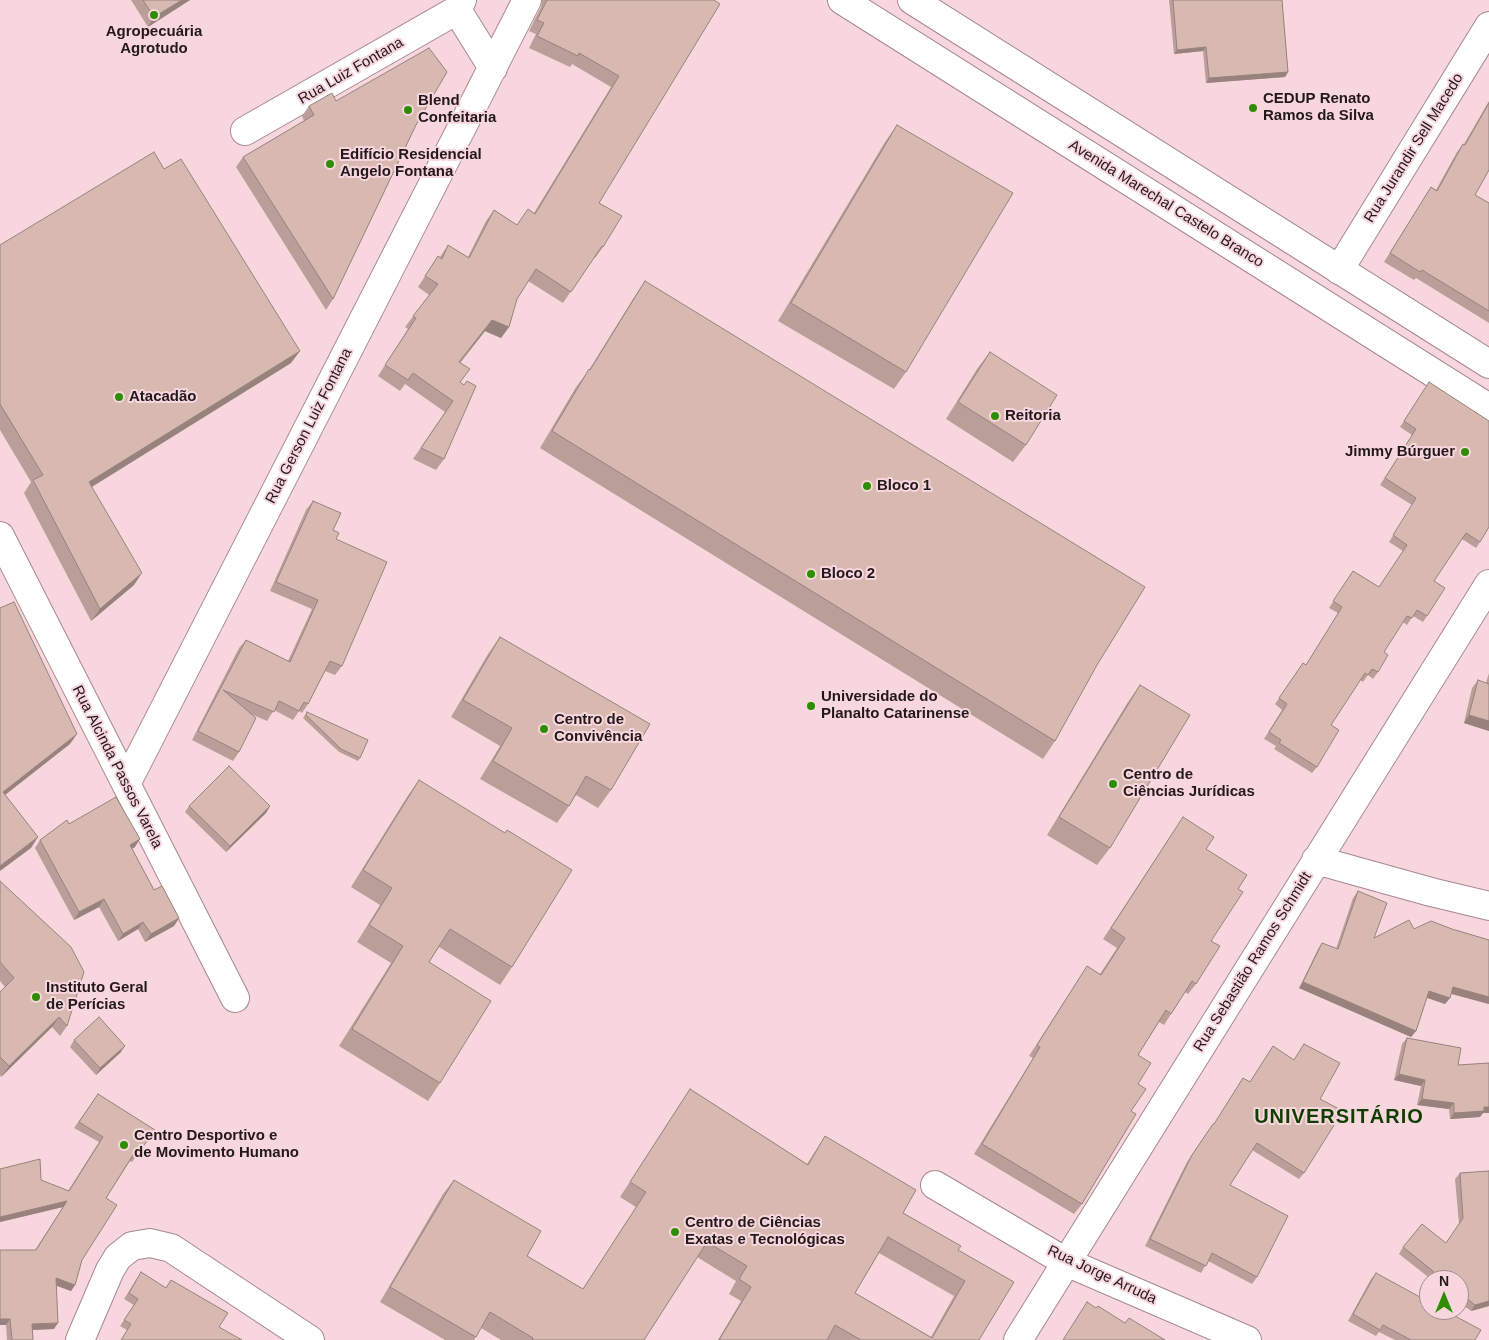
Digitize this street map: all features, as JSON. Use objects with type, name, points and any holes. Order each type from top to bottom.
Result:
[{"type":"street","name":"Rua Gerson Luiz Fontana","points":[[126,784],[527,0]]},
{"type":"street","name":"Avenida Marechal Castelo Branco","points":[[842,0],[1489,408]]},
{"type":"street","points":[[912,0],[1489,364]]},
{"type":"street","points":[[460,5],[492,68]]},
{"type":"street","name":"Rua Luiz Fontana","points":[[245,132],[460,5]]},
{"type":"street","name":"Rua Jurandir Sell Macedo","points":[[1339,270],[1489,26]]},
{"type":"street","name":"Rua Alcinda Passos Varela","points":[[0,536],[10,577],[126,784],[235,998]]},
{"type":"street","name":"Rua Sebastião Ramos Schmidt","points":[[1018,1340],[1489,584]]},
{"type":"street","points":[[1316,860],[1489,906]]},
{"type":"street","name":"Rua Jorge Arruda","points":[[936,1185],[1066,1262],[1247,1340]]},
{"type":"street","points":[[80,1340],[110,1270],[118,1257],[132,1246],[150,1243],[171,1248],[310,1340]]},
{"type":"building","points":[[143,0],[182,0],[154,17]]},
{"type":"building","points":[[547,0],[714,0],[720,4],[599,203],[622,216],[571,292],[536,269],[517,299],[509,327],[492,320],[459,362],[470,369],[460,382],[464,385],[467,381],[476,386],[444,459],[421,448],[453,401],[413,373],[408,380],[385,365],[416,318],[413,316],[438,284],[425,276],[438,256],[442,259],[448,245],[469,258],[494,210],[517,225],[528,209],[535,214],[619,76],[579,53],[578,56],[537,36],[544,23],[537,20]]},
{"type":"building","points":[[1173,0],[1282,0],[1288,72],[1209,78],[1206,47],[1177,50]]},
{"type":"building","points":[[429,48],[447,72],[416,125],[333,299],[243,157],[314,115],[309,106],[332,93],[336,101]]},
{"type":"building","points":[[1489,103],[1489,170],[1475,195],[1489,203],[1489,311],[1422,270],[1420,272],[1390,253],[1431,187],[1437,191],[1463,144],[1465,145]]},
{"type":"building","points":[[897,125],[1013,193],[906,372],[791,303]]},
{"type":"building","name":"Atacadão","points":[[154,152],[164,169],[181,159],[300,351],[89,482],[142,573],[100,609],[33,480],[43,475],[0,404],[0,245]]},
{"type":"building","points":[[645,281],[1145,587],[1097,665],[1055,741],[552,431]]},
{"type":"building","name":"Reitoria","points":[[990,352],[1057,395],[1026,445],[958,402]]},
{"type":"building","points":[[1429,382],[1489,421],[1489,527],[1480,542],[1466,533],[1434,581],[1445,588],[1427,616],[1417,610],[1412,618],[1407,616],[1384,652],[1388,655],[1378,672],[1372,669],[1368,675],[1365,673],[1331,725],[1339,730],[1317,767],[1279,743],[1281,740],[1269,732],[1287,704],[1279,698],[1303,663],[1306,665],[1342,607],[1333,601],[1353,571],[1379,587],[1407,545],[1393,535],[1416,498],[1385,478],[1416,429],[1404,421]]},
{"type":"building","points":[[313,501],[341,513],[333,530],[339,533],[336,539],[387,562],[342,666],[330,661],[308,704],[304,702],[299,711],[279,701],[274,712],[223,690],[256,718],[239,752],[198,731],[246,640],[290,662],[318,600],[276,582]]},
{"type":"building","points":[[14,602],[77,734],[3,792],[38,837],[0,866],[0,608]]},
{"type":"building","name":"Centro de Convivência","points":[[500,637],[650,724],[611,790],[586,776],[569,806],[493,761],[512,728],[463,700]]},
{"type":"building","points":[[1478,680],[1489,684],[1489,721],[1469,715]]},
{"type":"building","name":"Centro de Ciências Jurídicas","points":[[1140,685],[1190,715],[1110,848],[1059,817]]},
{"type":"building","points":[[307,712],[368,740],[360,758],[341,749],[306,715]]},
{"type":"building","points":[[229,766],[270,806],[230,846],[189,806]]},
{"type":"building","points":[[419,780],[505,833],[507,830],[572,870],[512,967],[450,929],[429,962],[491,1001],[440,1083],[352,1029],[403,946],[369,925],[392,888],[363,870]]},
{"type":"building","points":[[116,797],[140,839],[130,845],[154,890],[162,886],[179,918],[151,934],[143,922],[123,934],[104,899],[79,912],[40,840],[67,820],[69,824]]},
{"type":"building","points":[[1183,817],[1214,837],[1206,849],[1247,875],[1238,889],[1243,892],[1211,941],[1220,946],[1196,984],[1192,981],[1171,1014],[1166,1010],[1138,1055],[1151,1063],[1138,1084],[1146,1089],[1131,1111],[1136,1114],[1082,1204],[982,1144],[1040,1047],[1037,1045],[1087,966],[1101,975],[1125,938],[1111,928]]},
{"type":"building","name":"Instituto Geral de Perícias","points":[[0,881],[71,947],[84,972],[67,1026],[59,1017],[9,1066],[0,1057],[0,992],[14,978],[0,962]]},
{"type":"building","points":[[1358,891],[1387,903],[1374,938],[1409,920],[1414,929],[1431,921],[1489,940],[1489,997],[1453,987],[1450,998],[1429,991],[1416,1031],[1303,982],[1322,943],[1338,949]]},
{"type":"building","points":[[99,1017],[125,1046],[100,1068],[74,1040]]},
{"type":"building","points":[[1407,1038],[1461,1048],[1458,1065],[1489,1063],[1489,1107],[1484,1107],[1484,1111],[1454,1113],[1454,1103],[1422,1099],[1425,1080],[1399,1074]]},
{"type":"building","points":[[1304,1044],[1340,1063],[1320,1099],[1343,1111],[1304,1173],[1257,1143],[1230,1185],[1288,1216],[1257,1277],[1212,1253],[1206,1266],[1150,1239],[1192,1155],[1243,1078],[1250,1082],[1273,1046],[1294,1060]]},
{"type":"building","points":[[690,1089],[808,1165],[825,1136],[916,1190],[903,1213],[961,1246],[958,1250],[1014,1282],[979,1340],[861,1340],[835,1325],[827,1340],[719,1340],[751,1287],[739,1279],[747,1266],[707,1242],[644,1340],[532,1340],[533,1338],[490,1312],[476,1337],[390,1287],[454,1180],[541,1231],[527,1256],[583,1289],[646,1192],[630,1182]],"holes":[[[888,1237],[965,1281],[932,1338],[855,1293]]]},
{"type":"building","points":[[98,1094],[155,1130],[136,1156],[133,1155],[106,1198],[117,1205],[82,1260],[75,1285],[56,1278],[58,1323],[32,1324],[33,1340],[12,1340],[10,1319],[0,1319],[0,1250],[36,1250],[67,1201],[0,1217],[0,1169],[40,1159],[41,1180],[69,1191],[103,1137],[79,1122]]},
{"type":"building","points":[[1489,1171],[1489,1301],[1475,1305],[1469,1300],[1469,1270],[1432,1270],[1403,1247],[1422,1224],[1446,1243],[1463,1218],[1460,1173]]},
{"type":"building","points":[[141,1272],[166,1288],[171,1280],[228,1313],[219,1327],[242,1340],[121,1340],[131,1324],[124,1320],[138,1299],[129,1293]]},
{"type":"building","points":[[1376,1273],[1419,1297],[1419,1320],[1462,1320],[1481,1330],[1475,1340],[1411,1340],[1383,1325],[1380,1330],[1353,1314]]},
{"type":"building","points":[[1087,1302],[1096,1308],[1098,1306],[1125,1323],[1129,1318],[1165,1340],[1063,1340]]},
{"type":"place","name":"Agropecuária Agrotudo","points":[[154,15]]},
{"type":"place","name":"CEDUP Renato Ramos da Silva","points":[[1253,108]]},
{"type":"place","name":"Blend Confeitaria","points":[[408,110]]},
{"type":"place","name":"Edifício Residencial Angelo Fontana","points":[[330,164]]},
{"type":"place","name":"Atacadão","points":[[119,397]]},
{"type":"place","name":"Reitoria","points":[[995,416]]},
{"type":"place","name":"Jimmy Búrguer","points":[[1465,452]]},
{"type":"place","name":"Bloco 1","points":[[867,486]]},
{"type":"place","name":"Bloco 2","points":[[811,574]]},
{"type":"place","name":"Universidade do Planalto Catarinense","points":[[811,706]]},
{"type":"place","name":"Centro de Convivência","points":[[544,729]]},
{"type":"place","name":"Centro de Ciências Jurídicas","points":[[1113,784]]},
{"type":"place","name":"Instituto Geral de Perícias","points":[[36,997]]},
{"type":"place","name":"Centro Desportivo e de Movimento Humano","points":[[124,1145]]},
{"type":"place","name":"Centro de Ciências Exatas e Tecnológicas","points":[[675,1232]]},
{"type":"district","name":"UNIVERSITÁRIO","points":[[1339,1117]]}]
